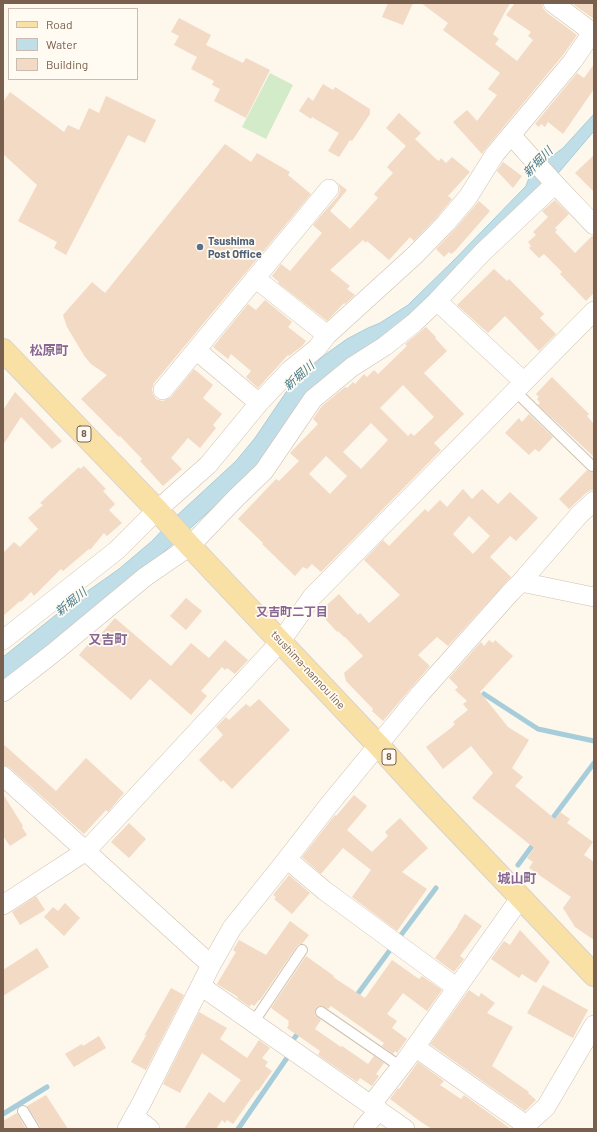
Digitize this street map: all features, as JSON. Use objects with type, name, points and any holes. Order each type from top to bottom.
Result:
[{"type":"main road","name":"tsushima-nannou line","points":[[3,350],[281,641],[426,798],[594,975]]},
{"type":"street","points":[[3,640],[161,515],[208,465],[259,403],[290,370],[317,348],[327,335],[415,255],[446,223],[468,196],[495,154],[572,62],[593,31],[554,3]]},
{"type":"street","points":[[511,135],[594,225]]},
{"type":"street","points":[[3,692],[52,654],[187,543],[236,498],[264,471],[313,399],[352,367],[385,346],[414,323],[483,252],[555,184]]},
{"type":"street","points":[[163,390],[329,189]]},
{"type":"street","points":[[255,278],[327,335]]},
{"type":"street","points":[[437,301],[520,387]]},
{"type":"street","points":[[3,905],[86,851],[281,641],[312,598],[594,311]]},
{"type":"street","points":[[196,350],[259,403]]},
{"type":"street","points":[[150,1129],[130,1123],[211,965],[232,928],[328,806],[420,694],[579,515],[594,501]]},
{"type":"street","points":[[521,582],[594,597]]},
{"type":"street","points":[[3,776],[211,965]]},
{"type":"street","points":[[287,860],[325,891],[457,988]]},
{"type":"street","points":[[363,1129],[401,1067],[521,897]]},
{"type":"street","points":[[201,986],[405,1129]]},
{"type":"street","points":[[415,1047],[524,1127],[546,1107],[594,1025]]},
{"type":"lane","points":[[520,387],[592,466]]},
{"type":"lane","points":[[251,1021],[259,1014],[302,950]]},
{"type":"lane","points":[[321,1012],[401,1067]]},
{"type":"lane","points":[[22,1111],[34,1129]]},
{"type":"green space","points":[[270,73],[293,85],[266,139],[242,127]]},
{"type":"water","points":[[594,114],[594,131],[549,184],[236,487],[155,560],[3,682],[3,657],[81,595],[79,592],[82,590],[85,593],[119,569],[152,541],[171,521],[236,461],[255,438],[293,382],[326,354],[347,339],[380,323],[408,305],[526,186],[533,167],[543,159],[551,157],[563,148]]},
{"type":"building","points":[[388,3],[413,3],[403,25],[382,17]]},
{"type":"building","points":[[421,3],[510,3],[493,34],[499,39],[495,44],[517,61],[533,40],[528,36],[531,32],[506,15],[515,3],[542,3],[546,12],[577,35],[563,55],[482,154],[453,122],[467,110],[477,121],[497,95],[488,89],[500,73],[443,30],[448,23]]},
{"type":"building","points":[[575,3],[594,3],[594,19],[574,5]]},
{"type":"building","points":[[179,18],[211,35],[206,45],[243,63],[246,58],[270,70],[246,118],[214,101],[220,89],[212,85],[214,81],[191,69],[197,57],[174,45],[179,36],[171,32]]},
{"type":"building","points":[[594,64],[594,89],[563,134],[548,122],[545,127],[541,124],[539,127],[535,124],[577,73],[584,78]]},
{"type":"building","points":[[323,84],[333,90],[335,87],[370,109],[370,114],[339,157],[328,151],[339,133],[312,117],[311,119],[299,111],[308,97],[313,101]]},
{"type":"building","points":[[10,92],[64,132],[68,125],[79,130],[89,108],[99,113],[106,96],[156,120],[145,143],[128,135],[66,255],[54,248],[57,242],[18,221],[37,185],[3,154],[3,102]]},
{"type":"building","points":[[399,113],[421,133],[415,139],[436,159],[439,161],[441,158],[446,163],[452,157],[470,172],[448,196],[452,199],[438,216],[414,241],[410,237],[389,260],[367,241],[366,243],[363,240],[330,270],[350,286],[347,289],[355,295],[345,304],[344,303],[327,321],[278,283],[279,282],[272,276],[281,264],[290,271],[322,233],[313,225],[338,196],[340,190],[338,183],[347,190],[330,211],[350,229],[378,198],[374,194],[393,173],[387,167],[406,146],[386,128]]},
{"type":"building","points":[[225,144],[251,162],[257,153],[290,172],[288,175],[311,194],[154,383],[152,389],[156,399],[162,401],[166,400],[171,397],[194,369],[213,385],[203,398],[222,414],[213,425],[216,428],[200,448],[188,438],[171,458],[182,469],[163,486],[140,461],[142,459],[81,399],[107,375],[91,364],[85,357],[67,327],[63,315],[92,282],[105,293]]},
{"type":"building","points":[[594,155],[594,192],[575,173]]},
{"type":"building","points":[[503,162],[522,176],[513,188],[497,171]]},
{"type":"building","points":[[555,200],[569,214],[555,228],[557,230],[555,232],[575,253],[592,236],[594,236],[594,293],[586,301],[560,274],[562,272],[544,254],[539,258],[529,248],[531,246],[528,242],[536,235],[533,232],[548,217],[542,211]]},
{"type":"building","points":[[479,201],[490,211],[455,251],[451,254],[449,252],[444,257],[436,249]]},
{"type":"building","points":[[494,269],[507,281],[509,279],[544,314],[540,318],[556,334],[539,351],[505,316],[488,333],[457,305]]},
{"type":"building","points":[[265,300],[292,322],[288,327],[306,341],[302,346],[289,356],[288,355],[258,388],[246,377],[251,371],[231,354],[228,359],[213,347],[248,304],[256,310]]},
{"type":"building","points":[[426,327],[436,337],[435,338],[447,351],[424,373],[464,414],[434,443],[441,450],[321,572],[312,564],[307,569],[303,567],[295,576],[238,519],[276,479],[279,481],[299,461],[290,453],[318,424],[313,419],[322,406],[345,387],[347,388],[353,382],[355,384],[364,374],[367,377],[374,370],[378,374],[407,346],[405,344]],"holes":[[[403,385],[434,417],[414,436],[411,433],[408,436],[380,408]],[[371,423],[388,440],[361,469],[343,452]],[[326,456],[347,476],[330,494],[309,474]]]},
{"type":"building","points":[[552,377],[589,414],[587,416],[594,424],[594,457],[538,405],[540,403],[537,399],[539,397],[536,394]]},
{"type":"building","points":[[15,392],[62,441],[52,449],[21,417],[3,445],[3,410]]},
{"type":"building","points":[[529,414],[553,437],[539,452],[535,449],[529,455],[505,433],[519,418],[522,422]]},
{"type":"building","points":[[84,466],[106,489],[103,491],[115,504],[109,510],[122,523],[107,536],[104,533],[90,550],[89,549],[63,571],[61,569],[34,596],[31,592],[3,616],[3,553],[14,542],[20,547],[38,529],[28,518],[43,505],[40,503],[79,467],[80,469]]},
{"type":"building","points":[[587,470],[594,472],[594,490],[586,493],[569,509],[559,499]]},
{"type":"building","points":[[463,489],[472,499],[482,489],[498,504],[510,492],[538,518],[516,541],[510,536],[490,557],[511,577],[448,646],[437,637],[418,655],[430,666],[383,721],[372,711],[373,709],[346,681],[344,673],[363,656],[345,637],[338,631],[337,632],[319,612],[339,594],[358,615],[360,613],[369,623],[400,595],[364,560],[383,540],[389,546],[425,509],[428,512],[440,500],[447,507]],"holes":[[[469,516],[490,536],[473,554],[453,534]]]},
{"type":"building","points":[[186,598],[202,611],[186,630],[170,616]]},
{"type":"building","points":[[115,618],[171,666],[191,643],[209,658],[225,640],[248,660],[235,674],[227,668],[225,670],[222,667],[201,691],[207,696],[191,715],[150,679],[131,700],[79,655],[95,636],[97,638]]},
{"type":"building","points":[[489,640],[493,643],[495,640],[513,656],[480,692],[508,727],[529,740],[512,768],[523,777],[515,786],[555,819],[560,812],[570,819],[567,823],[593,842],[584,855],[594,862],[594,940],[575,927],[563,908],[571,897],[529,868],[533,862],[527,858],[534,848],[472,798],[493,773],[471,746],[443,769],[426,747],[451,728],[455,724],[453,722],[468,710],[463,704],[467,701],[455,690],[458,687],[449,678],[481,642],[484,646]]},
{"type":"building","points":[[259,699],[290,730],[232,789],[223,780],[221,782],[199,760],[223,735],[216,727],[226,717],[229,720],[246,704],[250,707]]},
{"type":"building","points":[[3,744],[56,791],[86,758],[124,793],[108,812],[106,810],[84,834],[10,768],[3,765]]},
{"type":"building","points":[[3,794],[27,835],[10,846],[3,836]]},
{"type":"building","points":[[354,795],[367,806],[347,830],[372,852],[388,836],[385,832],[400,818],[428,848],[402,872],[427,889],[397,931],[352,897],[371,870],[343,848],[321,874],[302,857],[335,815],[336,816]]},
{"type":"building","points":[[129,823],[146,839],[129,858],[111,842]]},
{"type":"building","points":[[289,875],[310,893],[292,914],[274,899],[276,897],[273,895]]},
{"type":"building","points":[[36,896],[45,910],[20,925],[12,912]]},
{"type":"building","points":[[65,903],[80,918],[64,936],[44,917],[53,907],[58,911]]},
{"type":"building","points":[[465,914],[482,926],[460,956],[464,959],[454,972],[435,958]]},
{"type":"building","points":[[290,921],[309,935],[302,944],[297,946],[260,1000],[254,1006],[251,1004],[250,1007],[237,998],[238,997],[217,984],[236,952],[233,950],[239,940],[266,955]]},
{"type":"building","points":[[520,930],[550,962],[536,983],[522,974],[519,978],[491,959],[504,941],[510,945]]},
{"type":"building","points":[[37,948],[49,967],[3,996],[3,970]]},
{"type":"building","points":[[306,956],[334,976],[333,977],[365,998],[392,960],[419,979],[422,976],[442,990],[427,1011],[403,993],[387,1014],[397,1021],[392,1028],[407,1039],[397,1053],[395,1051],[393,1054],[382,1046],[384,1043],[331,1006],[328,1009],[322,1006],[316,1008],[315,1014],[321,1020],[315,1029],[368,1064],[374,1056],[384,1063],[376,1074],[379,1076],[372,1086],[360,1078],[357,1082],[318,1055],[320,1051],[287,1028],[289,1021],[271,1008]]},
{"type":"building","points":[[543,985],[588,1010],[573,1038],[527,1013]]},
{"type":"building","points":[[171,988],[184,995],[146,1070],[131,1062]]},
{"type":"building","points":[[469,990],[479,997],[481,993],[495,1003],[487,1013],[513,1027],[492,1066],[529,1092],[528,1093],[536,1100],[525,1111],[430,1044]]},
{"type":"building","points":[[199,1012],[227,1028],[220,1039],[247,1058],[259,1040],[270,1048],[262,1058],[268,1062],[265,1066],[272,1071],[233,1124],[227,1120],[225,1123],[222,1120],[216,1129],[184,1129],[209,1092],[224,1103],[241,1080],[202,1053],[180,1093],[163,1084]]},
{"type":"building","points":[[99,1036],[106,1048],[74,1067],[65,1054],[82,1044],[83,1046]]},
{"type":"building","points":[[418,1062],[444,1081],[440,1085],[461,1099],[464,1095],[511,1129],[432,1129],[421,1122],[390,1099]]},
{"type":"building","points":[[46,1095],[68,1129],[40,1129],[40,1126],[27,1106]]},
{"type":"building","points":[[17,1113],[26,1129],[3,1129],[3,1121]]},
{"type":"waterway","points":[[484,694],[538,729],[594,741]]},
{"type":"waterway","points":[[549,823],[594,763]]},
{"type":"waterway","points":[[518,865],[535,842]]},
{"type":"waterway","points":[[398,939],[436,888]]},
{"type":"waterway","points":[[354,999],[393,946]]},
{"type":"waterway","points":[[293,1040],[301,1029]]},
{"type":"waterway","points":[[238,1129],[289,1055]]},
{"type":"waterway","points":[[3,1114],[47,1087]]},
{"type":"place","name":"Tsushima Post Office","points":[[200,247]]},
{"type":"district","name":"松原町","points":[[49,351]]},
{"type":"district","name":"又吉町二丁目","points":[[292,612]]},
{"type":"district","name":"又吉町","points":[[108,640]]},
{"type":"district","name":"城山町","points":[[517,879]]},
{"type":"water label","name":"新堀川","points":[[538,162]]},
{"type":"water label","name":"新堀川","points":[[299,376]]},
{"type":"water label","name":"新堀川","points":[[71,602]]}]
